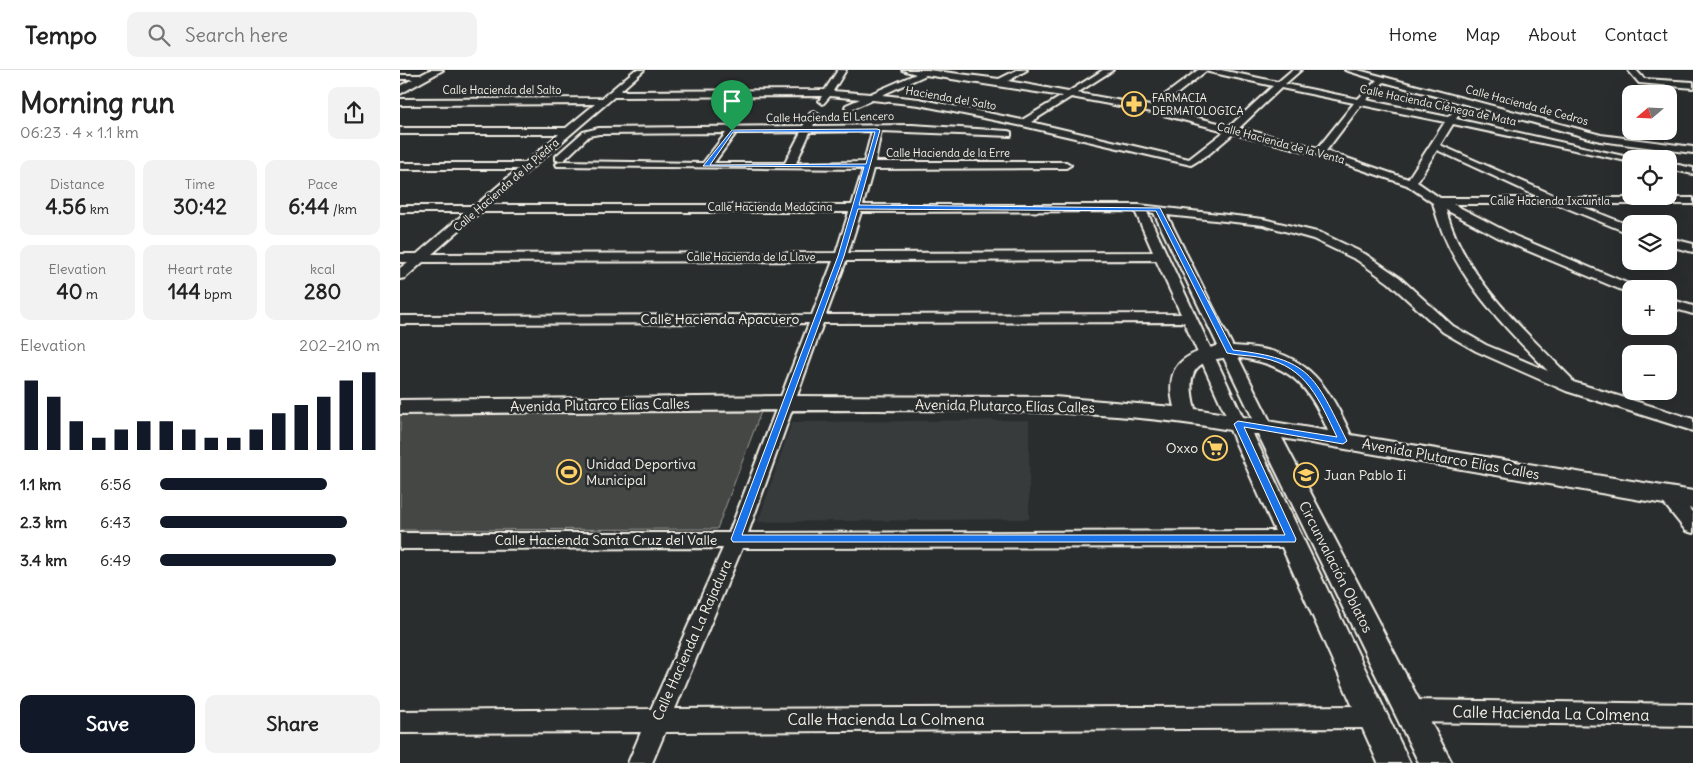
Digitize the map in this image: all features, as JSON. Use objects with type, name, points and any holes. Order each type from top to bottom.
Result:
[{"type":"street","points":[[400,91],[438,70]]},
{"type":"street","name":"Calle Hacienda de la Piedra","points":[[400,276],[640,70]]},
{"type":"street","points":[[820,105],[842,70]]},
{"type":"street","name":"Calle Hacienda de la Venta","points":[[906,70],[929,71],[1000,82],[1152,109],[1320,152],[1411,183],[1438,201],[1565,263],[1622,286]]},
{"type":"street","points":[[1000,82],[1023,70]]},
{"type":"street","points":[[1023,123],[1109,70]]},
{"type":"street","points":[[1152,109],[1203,70]]},
{"type":"street","name":"Calle Hacienda Ciénega de Mata","points":[[1208,70],[1622,157]]},
{"type":"street","points":[[1232,129],[1278,84],[1297,70]]},
{"type":"street","name":"Calle Hacienda de Cedros","points":[[1349,70],[1600,138],[1641,145],[1693,150]]},
{"type":"street","points":[[1632,70],[1642,81],[1689,85]]},
{"type":"street","points":[[849,108],[929,71]]},
{"type":"street","points":[[1674,75],[1689,85],[1693,91]]},
{"type":"street","points":[[400,77],[426,76]]},
{"type":"street","points":[[1320,152],[1359,102],[1383,79]]},
{"type":"street","name":"Hacienda del Salto","points":[[608,98],[826,94],[873,96],[919,102],[1023,123],[1191,162],[1232,129]]},
{"type":"street","name":"Calle Hacienda del Salto","points":[[400,102],[608,98]]},
{"type":"street","points":[[1411,183],[1452,122],[1461,100]]},
{"type":"street","points":[[789,166],[814,114]]},
{"type":"street","name":"Calle Hacienda El Lencero","points":[[560,161],[586,134],[592,132],[806,131],[912,128],[1008,134]]},
{"type":"street","name":"Calle Hacienda La Rajadura","points":[[640,763],[736,539],[841,256],[877,130]]},
{"type":"street","points":[[400,132],[569,131]]},
{"type":"street","points":[[706,166],[732,131]]},
{"type":"street","points":[[1600,138],[1622,152]]},
{"type":"street","name":"Calle Hacienda de Cedros","points":[[1619,150],[1641,145]]},
{"type":"street","points":[[1435,146],[1558,201],[1622,226]]},
{"type":"street","name":"Calle Hacienda de la Erre","points":[[560,161],[706,166],[1066,165]]},
{"type":"street","points":[[400,166],[528,166]]},
{"type":"street","points":[[1677,168],[1693,171]]},
{"type":"street","points":[[1677,193],[1691,203]]},
{"type":"street","points":[[1438,201],[1441,219],[1476,285],[1571,387]]},
{"type":"street","name":"Calle Hacienda Ixcuintla","points":[[1438,201],[1691,203]]},
{"type":"street","name":"Calle Hacienda Medocina","points":[[400,209],[1139,208],[1263,222],[1331,242],[1361,257],[1394,280],[1448,329],[1481,348],[1571,387],[1693,425]]},
{"type":"street","name":"Circunvalación Oblatos","points":[[1139,208],[1394,763]]},
{"type":"street","name":"Circunvalación Oblatos","points":[[1158,209],[1230,352],[1266,429],[1436,763]]},
{"type":"street","points":[[1677,244],[1693,248]]},
{"type":"street","name":"Calle Hacienda de la Llave","points":[[400,258],[1162,256]]},
{"type":"street","points":[[1677,305],[1693,310]]},
{"type":"street","name":"Calle Hacienda Apacuero","points":[[400,320],[1190,318]]},
{"type":"street","points":[[1186,415],[1180,378],[1186,367],[1196,357],[1230,352],[1263,356],[1282,361],[1300,371],[1318,390],[1343,441]]},
{"type":"street","name":"Avenida Plutarco Elías Calles","points":[[400,407],[786,403],[1054,404],[1186,415],[1693,500]]},
{"type":"street","points":[[1668,496],[1693,526]]},
{"type":"street","name":"Calle Hacienda Santa Cruz del Valle","points":[[400,541],[1291,539]]},
{"type":"street","name":"Calle Hacienda La Colmena","points":[[1409,711],[1693,715]]},
{"type":"street","name":"Calle Hacienda La Colmena","points":[[400,722],[1373,716]]},
{"type":"shaded area","name":"Unidad Deportiva Municipal","points":[[762,409],[717,529],[400,530],[400,415]]},
{"type":"shaded area","points":[[1029,420],[1029,519],[758,522],[792,422]]},
{"type":"place","name":"FARMACIA DERMATOLOGICA","points":[[1134,104]]},
{"type":"place","name":"Oxxo","points":[[1215,448]]},
{"type":"place","name":"Unidad Deportiva Municipal","points":[[569,472]]},
{"type":"place","name":"Juan Pablo Ii","points":[[1306,475]]},
{"type":"route","points":[[732,131],[706,166],[867,166],[866,178],[856,207],[1158,209],[1230,352],[1263,356],[1282,361],[1300,371],[1318,390],[1328,406],[1343,441],[1238,424],[1291,539],[736,539],[841,256],[856,207],[866,178],[867,166],[877,130],[732,131]]}]
